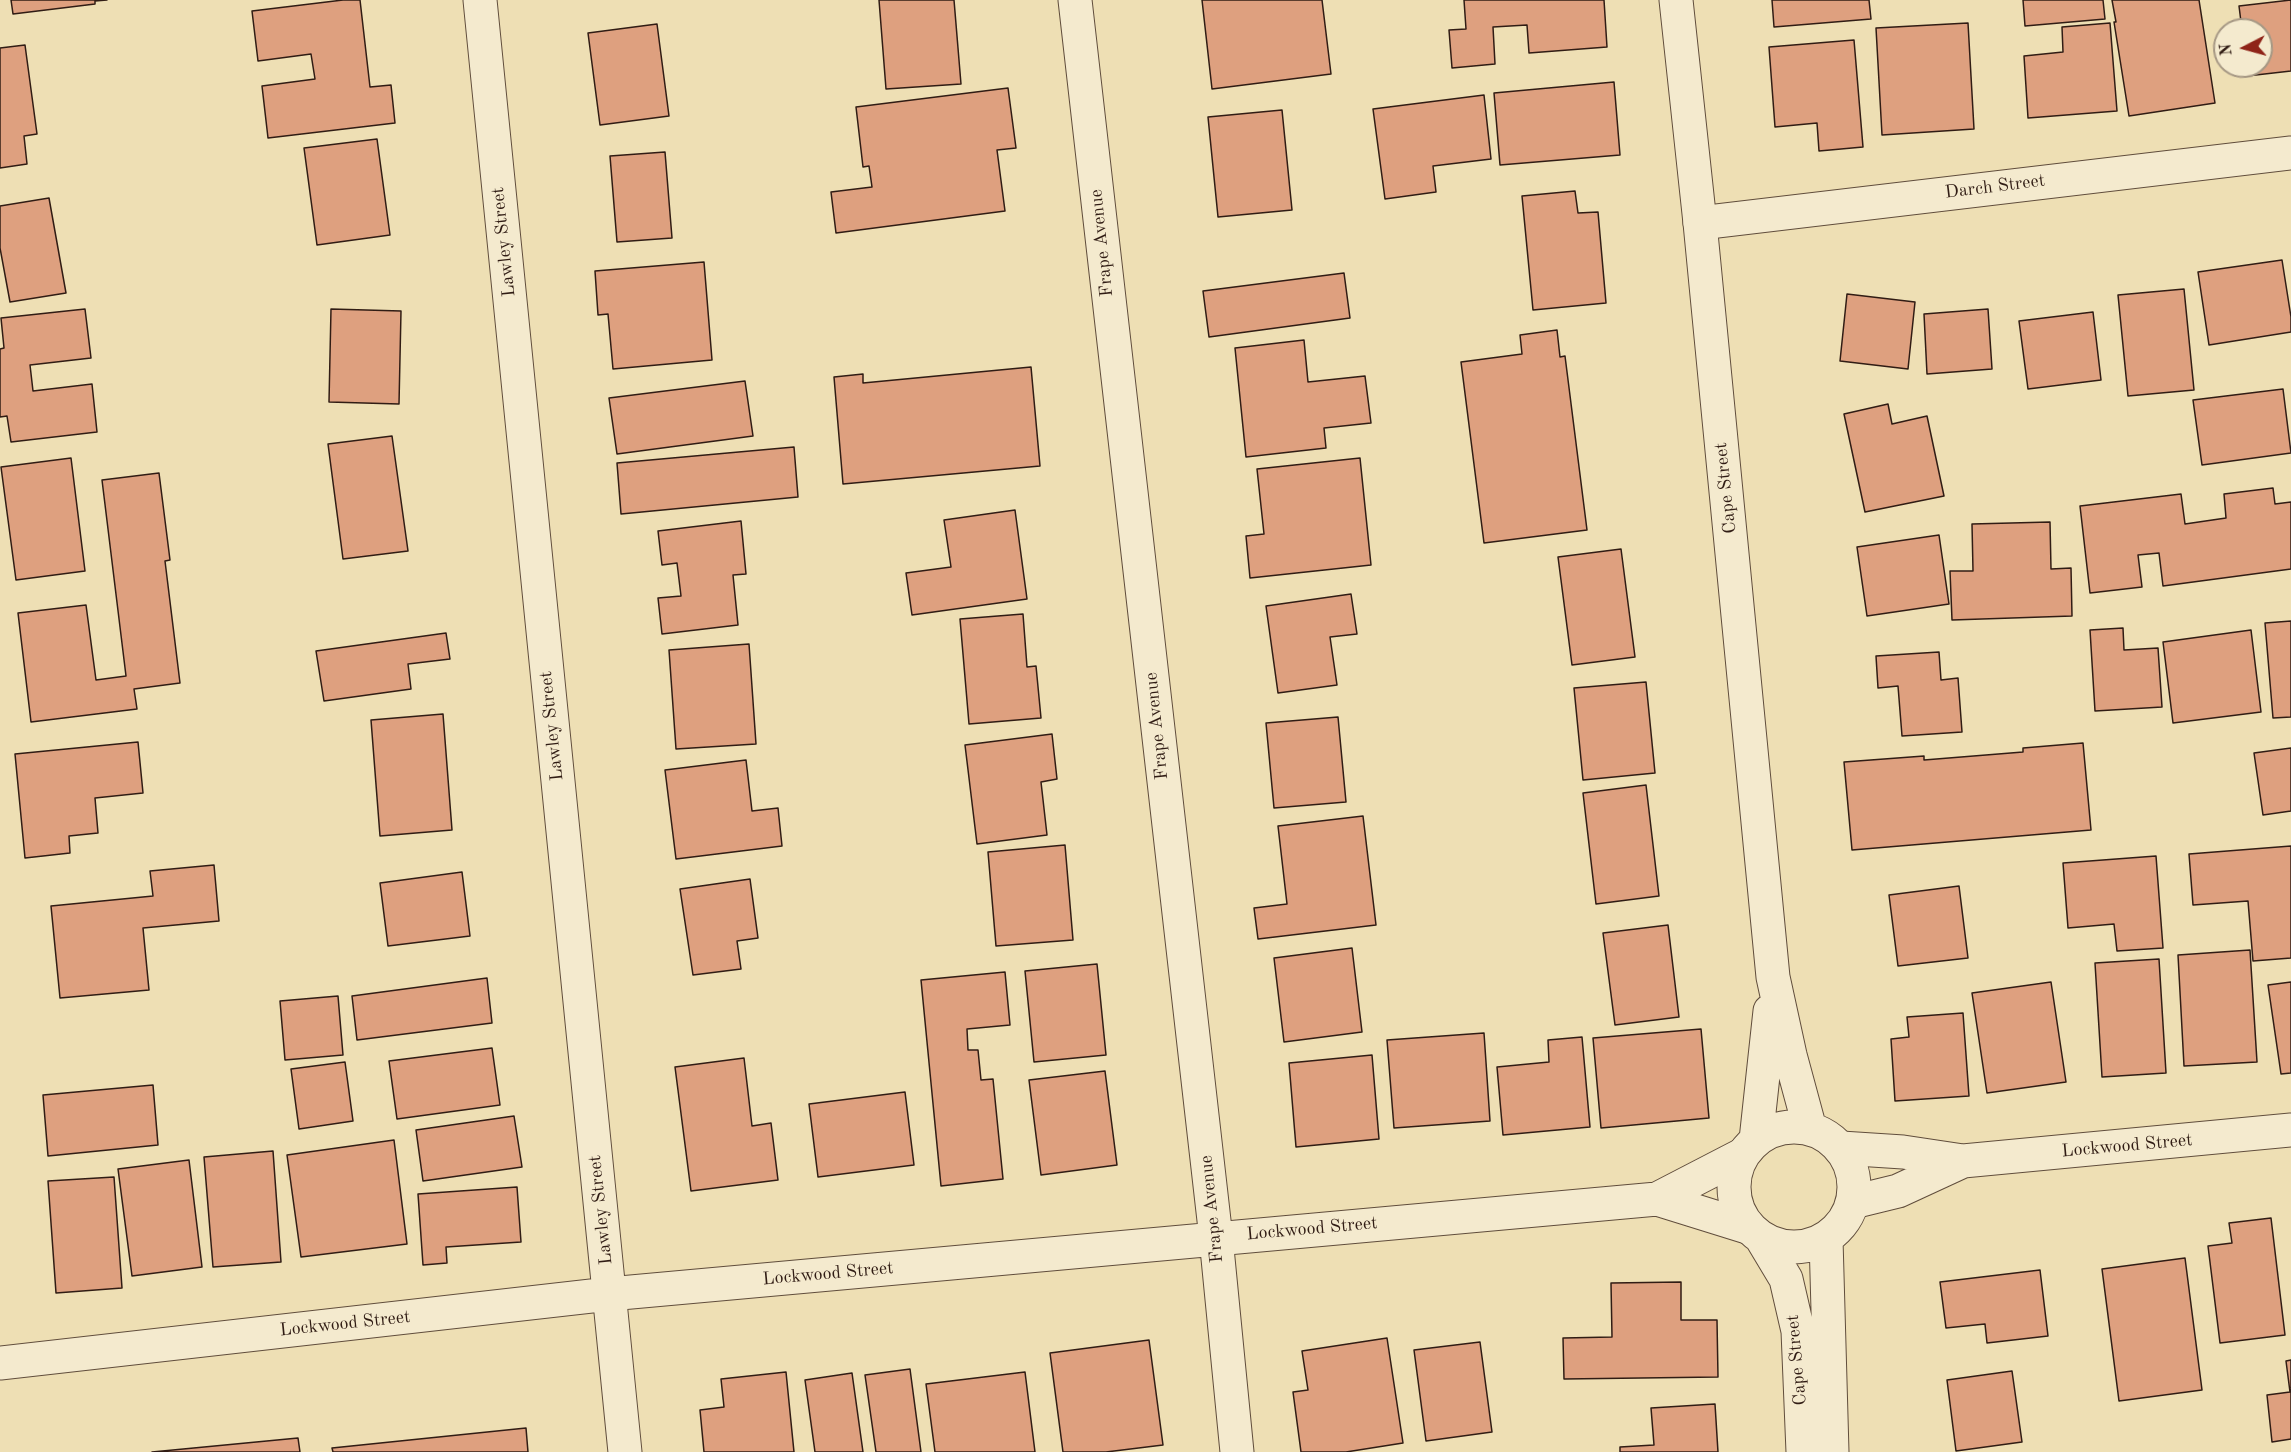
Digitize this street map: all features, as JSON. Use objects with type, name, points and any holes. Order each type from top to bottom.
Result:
[{"type":"street","name":"Lawley Street","points":[[480,0],[625,1452]]},
{"type":"street","name":"Frape Avenue","points":[[1075,0],[1216,1238],[1238,1452]]},
{"type":"street","name":"Cape Street","points":[[1676,0],[1700,223],[1773,977],[1790,1055],[1810,1128]]},
{"type":"street","name":"Darch Street","points":[[1700,223],[2291,153]]},
{"type":"street","name":"Cape Street","points":[[1749,1148],[1767,1052],[1773,977]]},
{"type":"street","points":[[1790,1127],[1810,1128],[1827,1136],[1841,1149],[1851,1165],[1855,1183],[1853,1202],[1845,1220],[1833,1234],[1817,1244],[1799,1248],[1779,1246],[1755,1233],[1738,1210],[1734,1192],[1735,1173],[1749,1148],[1772,1131],[1790,1127]]},
{"type":"street","name":"Lockwood Street","points":[[1841,1149],[1903,1152],[1963,1161],[2291,1130]]},
{"type":"street","name":"Lockwood Street","points":[[0,1364],[609,1294],[1657,1198],[1749,1148]]},
{"type":"street","name":"Lockwood Street","points":[[1853,1202],[1898,1191],[1963,1161]]},
{"type":"street","name":"Lockwood Street","points":[[1657,1198],[1755,1233]]},
{"type":"street","name":"Cape Street","points":[[1755,1233],[1786,1279],[1798,1331],[1803,1452]]},
{"type":"street","name":"Cape Street","points":[[1826,1239],[1832,1452]]},
{"type":"building","points":[[11,0],[107,0],[95,1],[95,4],[13,14]]},
{"type":"building","points":[[360,0],[370,87],[391,85],[395,123],[268,138],[262,86],[315,79],[311,54],[258,61],[252,11]]},
{"type":"building","points":[[879,0],[954,0],[961,84],[886,89]]},
{"type":"building","points":[[1202,0],[1322,0],[1331,74],[1212,89]]},
{"type":"building","points":[[1464,0],[1604,0],[1607,47],[1529,53],[1527,25],[1493,27],[1495,64],[1452,68],[1449,30],[1466,29]]},
{"type":"building","points":[[1772,0],[1869,0],[1871,19],[1774,27]]},
{"type":"building","points":[[2023,0],[2103,0],[2105,19],[2025,26]]},
{"type":"building","points":[[2112,0],[2199,0],[2215,103],[2129,116]]},
{"type":"building","points":[[2291,0],[2291,71],[2273,73],[2273,18],[2240,18],[2239,6]]},
{"type":"building","points":[[1968,23],[1974,129],[1882,135],[1876,28]]},
{"type":"building","points":[[2110,23],[2117,111],[2028,118],[2024,56],[2063,52],[2062,27]]},
{"type":"building","points":[[657,24],[669,116],[600,125],[588,33]]},
{"type":"building","points":[[1854,40],[1863,147],[1819,151],[1817,123],[1775,127],[1769,47]]},
{"type":"building","points":[[25,45],[37,134],[24,136],[27,164],[0,168],[0,48]]},
{"type":"building","points":[[1614,82],[1620,155],[1500,165],[1494,93]]},
{"type":"building","points":[[1008,88],[1016,148],[997,150],[1005,211],[836,233],[831,192],[872,187],[869,166],[863,167],[856,107]]},
{"type":"building","points":[[1484,95],[1491,159],[1433,166],[1436,192],[1385,199],[1373,109]]},
{"type":"building","points":[[1282,110],[1292,210],[1218,217],[1208,117]]},
{"type":"building","points":[[377,139],[390,235],[317,245],[304,148]]},
{"type":"building","points":[[665,152],[672,238],[617,242],[610,156]]},
{"type":"building","points":[[1575,191],[1578,213],[1598,212],[1606,303],[1533,310],[1522,196]]},
{"type":"building","points":[[49,198],[66,293],[10,302],[0,248],[0,206]]},
{"type":"building","points":[[2282,260],[2291,317],[2291,332],[2209,345],[2198,272]]},
{"type":"building","points":[[704,262],[712,360],[613,369],[608,314],[598,315],[595,271]]},
{"type":"building","points":[[1344,273],[1350,318],[1209,337],[1203,291]]},
{"type":"building","points":[[2184,289],[2194,390],[2128,396],[2118,295]]},
{"type":"building","points":[[1847,294],[1915,302],[1908,369],[1840,361]]},
{"type":"building","points":[[85,309],[91,358],[30,365],[33,391],[92,384],[97,432],[11,442],[7,416],[0,417],[0,349],[4,348],[1,318]]},
{"type":"building","points":[[331,309],[401,311],[399,404],[329,402]]},
{"type":"building","points":[[1988,309],[1992,369],[1927,374],[1924,314]]},
{"type":"building","points":[[2093,312],[2101,380],[2028,389],[2019,321]]},
{"type":"building","points":[[1557,330],[1560,357],[1565,356],[1587,530],[1484,543],[1461,362],[1522,354],[1520,335]]},
{"type":"building","points":[[1304,340],[1308,382],[1365,376],[1371,423],[1324,428],[1326,448],[1246,457],[1235,348]]},
{"type":"building","points":[[1031,367],[1040,466],[843,484],[834,377],[863,374],[863,383]]},
{"type":"building","points":[[745,381],[753,436],[617,454],[609,398]]},
{"type":"building","points":[[2283,389],[2291,453],[2202,465],[2193,400]]},
{"type":"building","points":[[1888,404],[1892,424],[1927,416],[1944,496],[1865,512],[1844,414]]},
{"type":"building","points":[[392,436],[408,551],[343,559],[328,444]]},
{"type":"building","points":[[794,447],[798,497],[621,514],[617,463]]},
{"type":"building","points":[[71,458],[85,571],[16,580],[1,467]]},
{"type":"building","points":[[1360,458],[1371,565],[1250,578],[1246,536],[1264,534],[1257,469]]},
{"type":"building","points":[[159,473],[170,560],[165,561],[180,683],[134,689],[137,709],[31,722],[18,613],[86,605],[96,680],[126,676],[102,480]]},
{"type":"building","points":[[2273,488],[2275,504],[2291,502],[2291,569],[2163,586],[2159,553],[2138,555],[2142,587],[2090,593],[2080,506],[2181,494],[2185,524],[2226,518],[2224,494]]},
{"type":"building","points":[[1015,510],[1027,599],[912,615],[906,573],[951,567],[944,520]]},
{"type":"building","points":[[741,521],[746,574],[733,575],[738,625],[662,634],[658,598],[681,596],[677,563],[662,565],[658,531]]},
{"type":"building","points":[[2050,522],[2051,569],[2071,568],[2072,616],[1952,620],[1950,571],[1973,571],[1972,524]]},
{"type":"building","points":[[1939,535],[1949,604],[1867,616],[1857,547]]},
{"type":"building","points":[[1621,549],[1635,657],[1572,665],[1558,557]]},
{"type":"building","points":[[1351,594],[1357,634],[1330,637],[1337,685],[1278,693],[1266,606]]},
{"type":"building","points":[[1023,614],[1027,667],[1036,666],[1041,718],[969,724],[960,619]]},
{"type":"building","points":[[2291,621],[2291,717],[2273,718],[2265,623]]},
{"type":"building","points":[[2123,628],[2124,650],[2158,648],[2162,707],[2095,711],[2090,630]]},
{"type":"building","points":[[2251,630],[2261,712],[2173,723],[2163,642]]},
{"type":"building","points":[[446,633],[450,659],[408,664],[411,689],[324,701],[316,651]]},
{"type":"building","points":[[749,644],[756,744],[676,749],[669,650]]},
{"type":"building","points":[[1939,652],[1941,680],[1958,678],[1962,732],[1902,736],[1898,686],[1878,688],[1876,656]]},
{"type":"building","points":[[1646,682],[1655,773],[1583,780],[1574,688]]},
{"type":"building","points":[[443,714],[452,830],[380,836],[371,720]]},
{"type":"building","points":[[1338,717],[1346,802],[1274,808],[1266,723]]},
{"type":"building","points":[[1052,734],[1057,779],[1041,782],[1047,835],[977,844],[965,745]]},
{"type":"building","points":[[138,742],[143,793],[95,798],[98,833],[69,836],[70,853],[25,858],[15,754]]},
{"type":"building","points":[[2083,743],[2091,830],[1852,850],[1844,762],[1924,756],[1924,760],[2023,752],[2023,748]]},
{"type":"building","points":[[2291,748],[2291,811],[2263,815],[2254,753]]},
{"type":"building","points":[[746,760],[752,811],[778,808],[782,846],[676,859],[665,770]]},
{"type":"building","points":[[1646,785],[1659,896],[1596,904],[1583,793]]},
{"type":"building","points":[[1363,816],[1376,925],[1258,939],[1254,908],[1287,904],[1278,826]]},
{"type":"building","points":[[1065,845],[1073,940],[996,946],[988,852]]},
{"type":"building","points":[[2291,846],[2291,958],[2253,961],[2248,901],[2193,905],[2189,854]]},
{"type":"building","points":[[2156,856],[2163,948],[2117,951],[2114,924],[2068,928],[2063,863]]},
{"type":"building","points":[[214,865],[219,921],[143,928],[149,990],[60,998],[51,906],[153,896],[150,871]]},
{"type":"building","points":[[462,872],[470,936],[388,946],[380,883]]},
{"type":"building","points":[[750,879],[758,938],[737,941],[741,969],[693,975],[680,889]]},
{"type":"building","points":[[1959,886],[1968,958],[1898,966],[1889,895]]},
{"type":"building","points":[[1668,925],[1679,1017],[1615,1025],[1603,933]]},
{"type":"building","points":[[1352,948],[1362,1032],[1284,1042],[1274,958]]},
{"type":"building","points":[[2250,950],[2257,1062],[2184,1066],[2178,955]]},
{"type":"building","points":[[2159,959],[2166,1073],[2102,1077],[2095,963]]},
{"type":"building","points":[[1097,964],[1106,1055],[1034,1062],[1025,971]]},
{"type":"building","points":[[1005,972],[1010,1025],[967,1029],[968,1050],[978,1050],[981,1080],[993,1079],[1003,1179],[941,1186],[921,980]]},
{"type":"building","points":[[487,978],[492,1023],[357,1040],[352,996]]},
{"type":"building","points":[[2051,982],[2066,1082],[1987,1093],[1972,993]]},
{"type":"building","points":[[2291,982],[2291,1073],[2281,1074],[2268,985]]},
{"type":"building","points":[[338,996],[343,1055],[285,1060],[280,1001]]},
{"type":"building","points":[[1963,1013],[1969,1096],[1895,1101],[1891,1039],[1909,1037],[1907,1017]]},
{"type":"building","points":[[1701,1029],[1709,1118],[1601,1128],[1593,1038]]},
{"type":"building","points":[[1484,1033],[1490,1121],[1394,1128],[1387,1040]]},
{"type":"building","points":[[1582,1037],[1590,1127],[1503,1135],[1497,1067],[1549,1062],[1548,1040]]},
{"type":"building","points":[[492,1048],[500,1105],[397,1119],[389,1061]]},
{"type":"building","points":[[1372,1055],[1379,1139],[1296,1147],[1289,1063]]},
{"type":"building","points":[[744,1058],[752,1126],[771,1123],[778,1180],[691,1191],[675,1067]]},
{"type":"building","points":[[345,1062],[353,1121],[299,1129],[291,1069]]},
{"type":"building","points":[[1105,1071],[1117,1165],[1041,1175],[1029,1080]]},
{"type":"building","points":[[153,1085],[158,1145],[48,1156],[43,1095]]},
{"type":"building","points":[[905,1092],[914,1165],[818,1177],[809,1104]]},
{"type":"building","points":[[514,1116],[522,1167],[423,1181],[416,1130]]},
{"type":"building","points":[[394,1140],[407,1244],[301,1257],[287,1155]]},
{"type":"building","points":[[273,1151],[281,1262],[213,1267],[204,1157]]},
{"type":"building","points":[[189,1160],[202,1267],[132,1276],[118,1169]]},
{"type":"building","points":[[114,1177],[122,1288],[56,1293],[48,1181]]},
{"type":"building","points":[[517,1187],[521,1242],[446,1247],[447,1263],[423,1265],[418,1194]]},
{"type":"building","points":[[2271,1218],[2285,1335],[2220,1343],[2208,1246],[2232,1243],[2229,1223]]},
{"type":"building","points":[[2185,1258],[2202,1390],[2119,1401],[2102,1269]]},
{"type":"building","points":[[2040,1270],[2048,1336],[1987,1343],[1985,1324],[1946,1328],[1940,1282]]},
{"type":"building","points":[[1681,1282],[1681,1320],[1717,1320],[1718,1377],[1564,1379],[1563,1338],[1612,1337],[1611,1283]]},
{"type":"building","points":[[1387,1338],[1403,1443],[1346,1452],[1301,1452],[1293,1392],[1308,1390],[1302,1351]]},
{"type":"building","points":[[1149,1340],[1163,1445],[1106,1452],[1063,1452],[1050,1353]]},
{"type":"building","points":[[1480,1342],[1492,1432],[1426,1441],[1414,1350]]},
{"type":"building","points":[[2291,1360],[2291,1439],[2272,1442],[2267,1395],[2290,1392],[2286,1361]]},
{"type":"building","points":[[910,1369],[921,1452],[876,1452],[865,1375]]},
{"type":"building","points":[[2012,1371],[2022,1442],[1956,1451],[1947,1380]]},
{"type":"building","points":[[786,1372],[794,1452],[704,1452],[700,1410],[724,1407],[721,1379]]},
{"type":"building","points":[[1025,1372],[1035,1452],[935,1452],[926,1384]]},
{"type":"building","points":[[852,1373],[863,1452],[815,1452],[805,1380]]},
{"type":"building","points":[[1715,1404],[1718,1452],[1620,1452],[1620,1447],[1654,1445],[1651,1408]]},
{"type":"building","points":[[526,1428],[528,1452],[333,1452],[332,1448]]},
{"type":"building","points":[[298,1438],[300,1452],[152,1452]]}]
